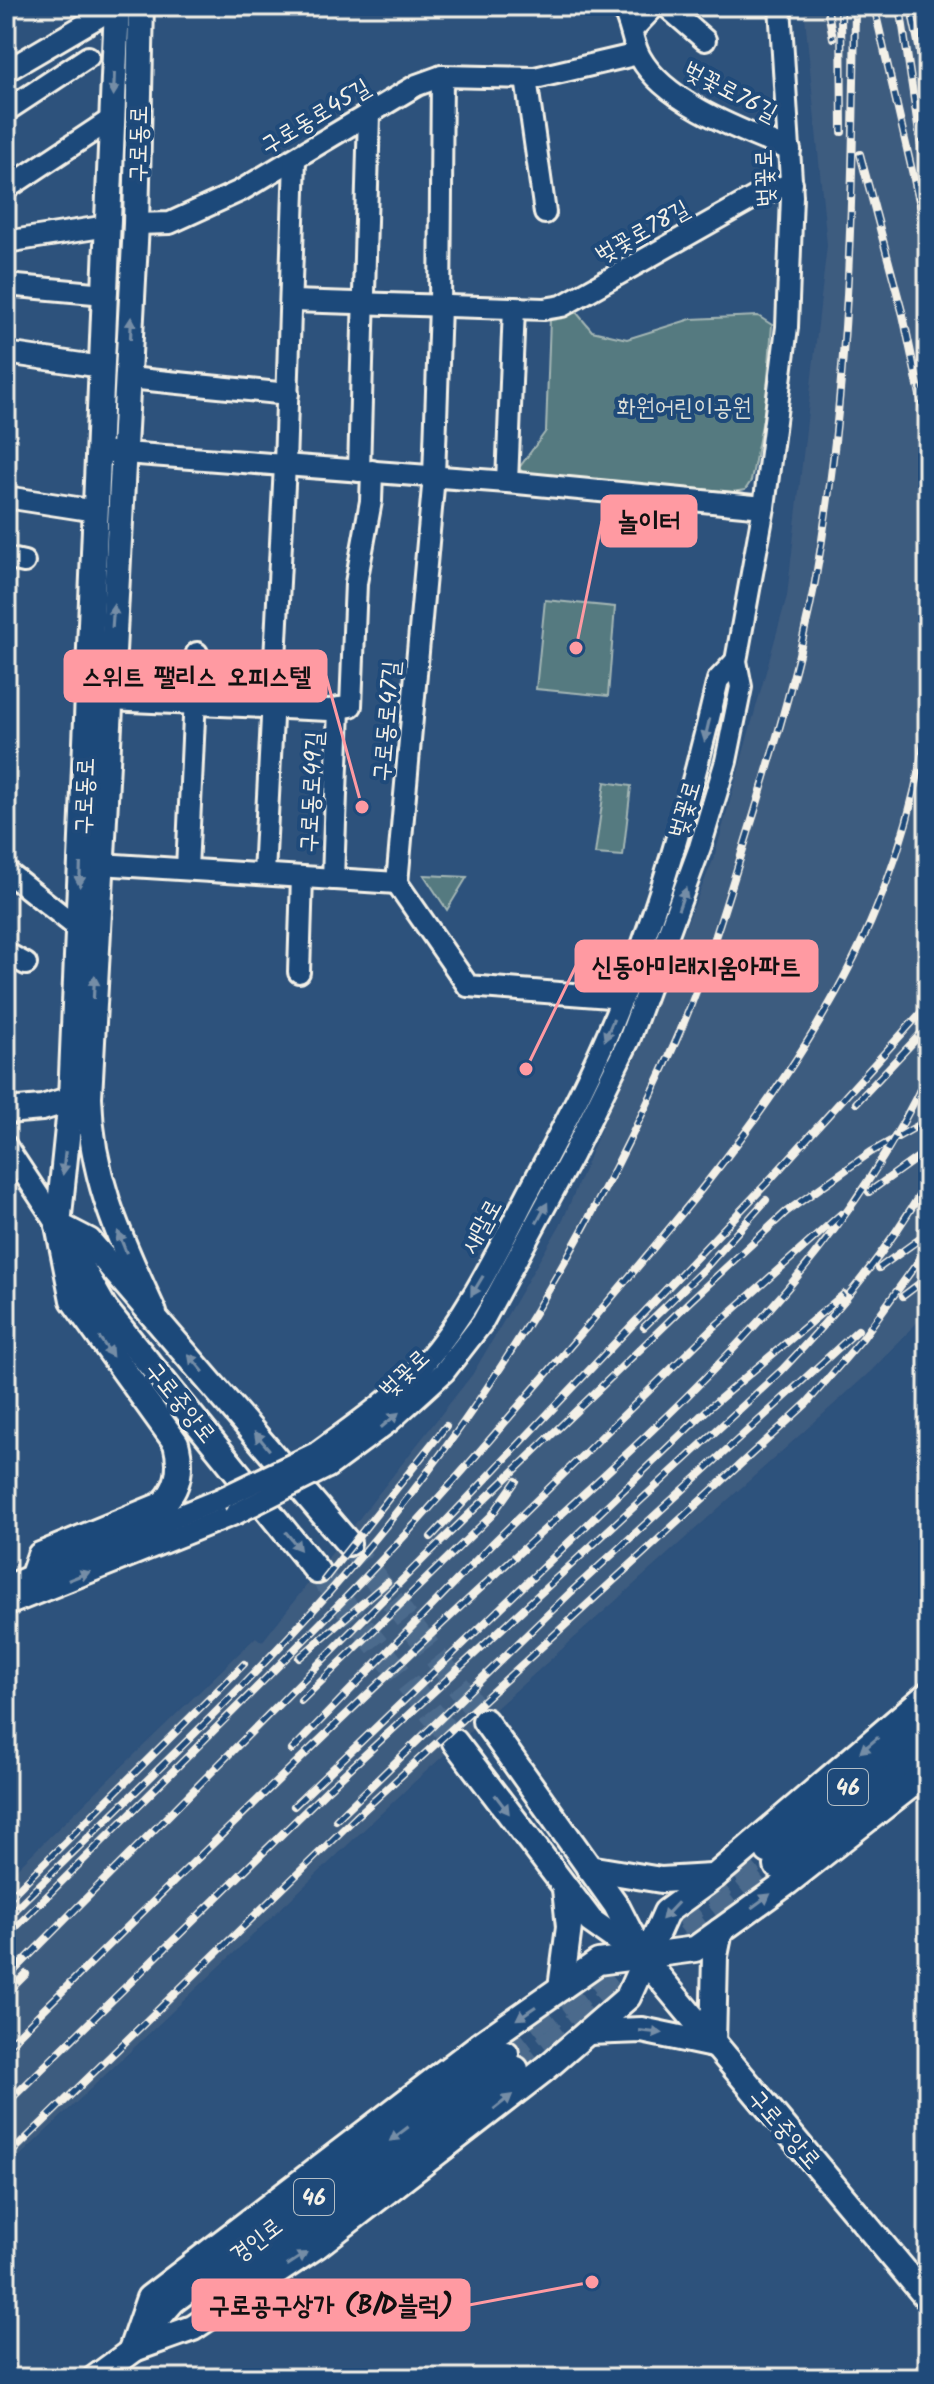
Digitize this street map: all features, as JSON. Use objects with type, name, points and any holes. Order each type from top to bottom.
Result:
[{"type":"main road","name":"구로동로","points":[[117,6],[78,928],[76,1113],[120,1239],[154,1313]]},
{"type":"main road","name":"구로동로","points":[[33,1575],[40,1555],[161,1505],[173,1492],[179,1468],[176,1443],[73,1300],[58,1225],[76,1113],[100,864],[129,378],[141,6]]},
{"type":"main road","points":[[6,1111],[42,1108],[76,1113]]},
{"type":"main road","name":"구로중앙로","points":[[58,1225],[89,1241],[154,1313],[348,1543]]},
{"type":"main road","name":"구로중앙로","points":[[58,1225],[105,1309],[317,1571]]},
{"type":"main road","points":[[131,2350],[193,2328],[318,2245],[545,2069],[628,1997],[666,1912],[714,1877],[928,1694]]},
{"type":"main road","name":"구로중앙로","points":[[485,1721],[616,1905],[643,1958],[928,2299]]},
{"type":"main road","name":"46","points":[[928,1723],[773,1859],[928,1750]]},
{"type":"main road","name":"구로중앙로","points":[[455,1742],[591,1921],[643,1958]]},
{"type":"main road","points":[[131,2350],[149,2298],[485,2041],[598,1962],[695,1949],[928,1772]]},
{"type":"main road","points":[[589,1868],[661,1880],[714,1877]]},
{"type":"main road","points":[[561,1988],[569,1927],[565,1887]]},
{"type":"main road","points":[[588,2032],[642,2030],[713,2045],[715,1956],[720,1931]]},
{"type":"main road","name":"경인로","points":[[95,2378],[131,2350],[173,2301],[511,2061]]},
{"type":"street","points":[[6,71],[117,6]]},
{"type":"street","name":"벚꽃로76길","points":[[621,6],[633,29],[638,54],[654,78],[701,109],[790,150]]},
{"type":"street","points":[[633,29],[655,6]]},
{"type":"street","name":"벚꽃로76길","points":[[666,6],[705,40]]},
{"type":"street","name":"벚꽃로","points":[[283,1491],[322,1460],[389,1422],[461,1351],[503,1285],[591,1120],[639,1015],[700,847],[726,761],[741,687],[736,661],[764,507],[787,327],[792,183],[780,6]]},
{"type":"street","name":"구로동로45길","points":[[136,224],[170,223],[240,191],[417,85],[442,76],[526,78],[638,54]]},
{"type":"street","points":[[6,111],[88,57]]},
{"type":"street","points":[[440,306],[442,76]]},
{"type":"street","points":[[526,78],[545,213]]},
{"type":"street","points":[[362,303],[369,114]]},
{"type":"street","name":"구로동로","points":[[6,189],[113,118]]},
{"type":"street","points":[[272,708],[292,301],[295,159]]},
{"type":"street","name":"벚꽃로78길","points":[[292,301],[514,308],[562,306],[755,197],[792,183]]},
{"type":"street","points":[[6,242],[108,226]]},
{"type":"street","points":[[6,285],[105,294]]},
{"type":"street","name":"구로동로47길","points":[[339,708],[351,706],[356,583],[371,501],[365,471],[362,303]]},
{"type":"street","name":"구로동로47길","points":[[397,883],[434,476],[440,306]]},
{"type":"street","points":[[507,482],[514,308]]},
{"type":"street","points":[[6,353],[102,367]]},
{"type":"street","points":[[129,378],[288,394]]},
{"type":"street","points":[[99,451],[507,482],[764,507]]},
{"type":"street","points":[[6,497],[96,511]]},
{"type":"street","points":[[187,869],[197,653]]},
{"type":"street","name":"새말로","points":[[6,1601],[15,1602],[322,1460],[392,1397],[454,1326],[554,1144],[623,998],[674,854],[718,680],[736,661]]},
{"type":"street","points":[[108,700],[339,708]]},
{"type":"street","name":"구로동로49길","points":[[264,874],[272,708]]},
{"type":"street","name":"구로동로49길","points":[[333,879],[339,708]]},
{"type":"street","name":"구로동로49길","points":[[100,864],[397,883]]},
{"type":"street","points":[[6,871],[78,928]]},
{"type":"street","name":"구로동로49길","points":[[299,972],[302,877]]},
{"type":"street","points":[[397,883],[468,986],[623,998]]},
{"type":"street","points":[[6,953],[26,964]]},
{"type":"street","name":"구로중앙로","points":[[6,1146],[58,1225]]},
{"type":"street","name":"새말로","points":[[6,1586],[228,1506],[283,1491]]},
{"type":"shaded area","points":[[804,6],[927,6],[928,9],[928,1311],[871,1371],[412,1784],[6,2169],[6,1879],[256,1637],[262,1642],[472,1375],[563,1220],[714,858],[787,596],[827,245]]},
{"type":"green space","name":"화원어린이공원","points":[[577,313],[592,331],[627,339],[691,319],[758,316],[772,325],[766,404],[751,481],[745,490],[732,492],[524,474],[519,468],[546,431],[550,318]]},
{"type":"green space","points":[[545,600],[615,607],[608,696],[536,689]]},
{"type":"green space","points":[[605,782],[631,786],[623,856],[595,854]]},
{"type":"green space","points":[[424,875],[467,877],[447,910]]},
{"type":"tunnel","points":[[348,1543],[485,1721]]},
{"type":"tunnel","points":[[317,1571],[455,1742]]},
{"type":"tunnel","points":[[506,2053],[768,1851]]},
{"type":"tunnel","points":[[516,2069],[777,1866]]},
{"type":"railway","points":[[827,6],[833,38]]},
{"type":"railway","points":[[841,6],[842,132]]},
{"type":"railway","points":[[6,1918],[254,1674],[392,1518],[474,1407],[549,1289],[616,1166],[676,1041],[708,957],[754,814],[795,670],[815,582],[842,367],[853,151],[855,6]]},
{"type":"railway","points":[[874,6],[928,240]]},
{"type":"railway","points":[[900,6],[928,194]]},
{"type":"railway","points":[[913,18],[928,91]]},
{"type":"railway","points":[[860,154],[903,315],[928,433]]},
{"type":"railway","points":[[6,1937],[268,1676],[410,1529],[633,1273],[747,1130],[798,1056],[843,979],[881,897],[910,810],[928,716]]},
{"type":"railway","points":[[431,1537],[766,1184],[928,1005]]},
{"type":"railway","points":[[856,1103],[928,1026]]},
{"type":"railway","points":[[6,2047],[344,1717],[657,1426],[720,1362],[781,1296],[836,1227],[886,1153],[928,1073]]},
{"type":"railway","points":[[6,1979],[426,1556],[690,1301],[786,1212],[871,1152],[928,1120]]},
{"type":"railway","points":[[869,1192],[928,1150]]},
{"type":"railway","points":[[6,2104],[327,1790],[782,1370],[861,1280],[928,1181]]},
{"type":"railway","points":[[644,1327],[706,1267],[766,1200]]},
{"type":"railway","points":[[292,1750],[494,1542],[713,1328],[841,1214]]},
{"type":"railway","points":[[879,1268],[928,1233]]},
{"type":"railway","points":[[6,2158],[356,1817],[807,1403],[862,1339],[928,1248]]},
{"type":"railway","points":[[903,1296],[928,1277]]},
{"type":"railway","points":[[294,1806],[709,1408],[844,1294]]},
{"type":"railway","points":[[336,1820],[571,1592],[858,1330]]},
{"type":"railway","points":[[324,1580],[446,1426]]},
{"type":"railway","points":[[301,1701],[492,1515],[516,1481]]},
{"type":"railway","points":[[299,1658],[387,1582]]},
{"type":"railway","points":[[6,1901],[244,1664]]},
{"type":"railway","points":[[6,1994],[26,1974]]},
{"type":"place","name":"놀이터","points":[[576,648]]},
{"type":"place","name":"스위트 팰리스 오피스텔","points":[[362,807]]},
{"type":"place","name":"신동아미래지움아파트","points":[[526,1069]]},
{"type":"place","name":"구로공구상가 (B/D블럭)","points":[[592,2282]]}]
